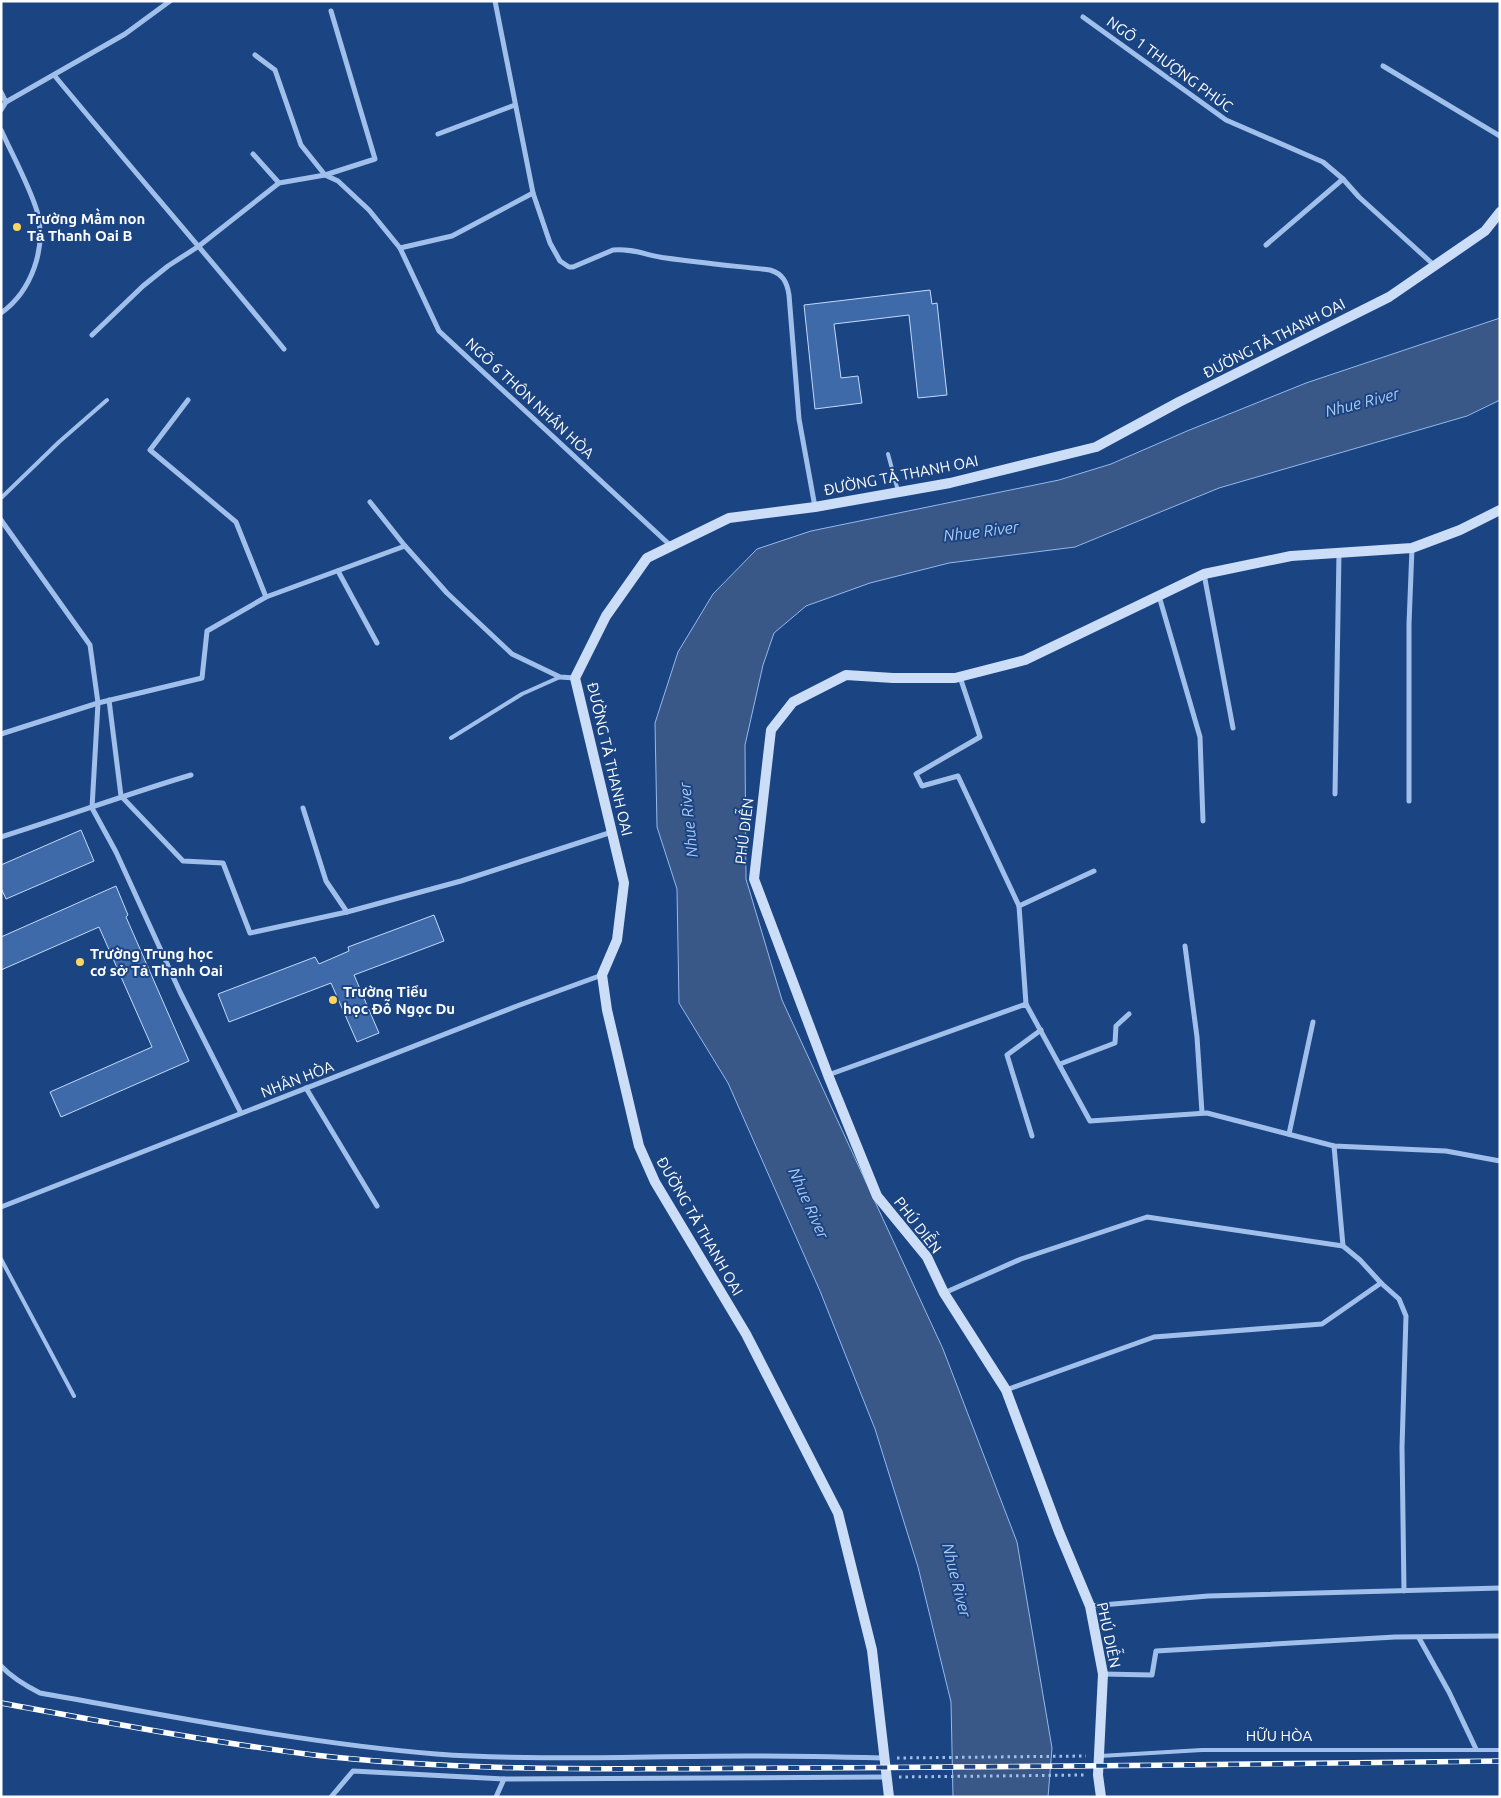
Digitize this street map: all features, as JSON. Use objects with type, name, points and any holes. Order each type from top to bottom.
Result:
[{"type":"street","points":[[1,110],[6,102],[125,34],[170,1]]},
{"type":"street","points":[[495,1],[533,193],[550,243],[560,261],[569,267],[577,266],[613,250],[619,250],[643,252],[664,258],[770,270],[777,272],[783,277],[789,294],[798,419],[815,507]]},
{"type":"street","points":[[92,335],[168,266],[199,246],[279,183],[325,175],[376,159],[332,11]]},
{"type":"street","name":"NGÕ 1 THƯỢNG PHÚC","points":[[1083,17],[1226,120],[1323,162],[1436,266]]},
{"type":"street","name":"NGÕ 6 THÔN NHÂN HÒA","points":[[255,55],[275,70],[301,145],[325,175],[338,181],[369,210],[400,248],[439,331],[671,546]]},
{"type":"street","points":[[1383,66],[1500,136]]},
{"type":"street","points":[[54,76],[284,349]]},
{"type":"street","points":[[1,92],[6,102]]},
{"type":"street","points":[[438,134],[515,105]]},
{"type":"street","points":[[1,130],[37,211],[40,229],[39,251],[30,279],[20,295],[1,313]]},
{"type":"street","points":[[252,154],[279,183]]},
{"type":"street","points":[[1266,245],[1343,179]]},
{"type":"street","points":[[400,248],[452,236],[533,193]]},
{"type":"street","name":"ĐƯỜNG TẢ THANH OAI","points":[[889,1797],[872,1650],[838,1513],[746,1334],[655,1182],[638,1146],[607,1010],[602,975],[617,940],[624,882],[575,678],[606,616],[647,558],[728,518],[815,507],[950,483],[1096,447],[1179,402],[1389,297],[1485,231],[1500,212]]},
{"type":"street","points":[[188,400],[150,450],[236,522],[266,597]]},
{"type":"street","points":[[370,502],[405,546],[447,593],[512,654],[560,677],[575,678]]},
{"type":"street","points":[[1500,510],[1460,530],[1412,548],[1291,556],[1204,574],[1025,660],[960,677],[980,737],[916,774],[922,786],[958,776],[1019,906],[1026,1004],[1090,1120],[1207,1113],[1334,1146],[1446,1151],[1500,1161]]},
{"type":"street","points":[[1,520],[90,645],[98,703],[92,808],[116,852],[180,992],[241,1113]]},
{"type":"street","points":[[1,734],[98,703],[202,678],[207,631],[266,597],[405,546]]},
{"type":"street","points":[[1409,801],[1409,624],[1412,548]]},
{"type":"street","points":[[1335,794],[1339,553]]},
{"type":"street","points":[[338,571],[378,643]]},
{"type":"street","points":[[1204,574],[1233,728]]},
{"type":"street","points":[[1158,595],[1200,737],[1203,821]]},
{"type":"street","name":"PHÚ DIỄN","points":[[960,677],[893,678],[846,675],[793,702],[771,730],[754,879],[876,1196],[927,1257],[944,1293],[1006,1390],[1058,1532],[1090,1606],[1103,1674],[1099,1756]]},
{"type":"street","points":[[109,700],[121,796],[183,861],[223,863],[250,933],[347,912],[461,881],[612,832]]},
{"type":"street","points":[[1,837],[92,808],[121,796],[191,775]]},
{"type":"street","points":[[303,808],[326,881],[347,912]]},
{"type":"street","points":[[1019,906],[1094,872]]},
{"type":"street","points":[[1185,946],[1197,1037],[1202,1113]]},
{"type":"street","name":"NHÂN HÒA","points":[[1,1207],[517,1006],[602,975]]},
{"type":"street","points":[[828,1075],[1026,1004]]},
{"type":"street","points":[[1060,1064],[1115,1043],[1116,1026],[1129,1014]]},
{"type":"street","points":[[1289,1134],[1313,1022]]},
{"type":"street","points":[[1032,1136],[1007,1055],[1042,1030]]},
{"type":"street","points":[[306,1088],[377,1206]]},
{"type":"street","points":[[1334,1146],[1343,1246]]},
{"type":"street","points":[[944,1293],[1021,1259],[1147,1217],[1343,1246],[1360,1260],[1399,1299],[1406,1316],[1402,1447],[1404,1591]]},
{"type":"street","points":[[1006,1390],[1154,1337],[1322,1324],[1381,1283]]},
{"type":"street","points":[[1090,1606],[1208,1596],[1500,1588]]},
{"type":"street","points":[[1103,1674],[1152,1675],[1156,1651],[1395,1636],[1419,1638],[1500,1636]]},
{"type":"street","points":[[1419,1638],[1449,1692],[1476,1750]]},
{"type":"street","points":[[1,1666],[6,1672],[40,1693],[188,1720],[313,1739],[435,1754],[542,1758],[764,1756],[884,1758]]},
{"type":"street","points":[[1099,1756],[1098,1775],[1101,1797]]},
{"type":"street","points":[[331,1797],[353,1771],[504,1779],[886,1777]]},
{"type":"street","points":[[496,1797],[504,1779]]},
{"type":"lane","points":[[1,498],[59,442],[108,400]]},
{"type":"lane","points":[[888,454],[898,492]]},
{"type":"lane","points":[[451,738],[522,694],[560,677]]},
{"type":"lane","points":[[1,1259],[74,1396]]},
{"type":"lane","name":"HỮU HÒA","points":[[1099,1756],[1202,1750],[1500,1750]]},
{"type":"path","points":[[906,1758],[1081,1756]]},
{"type":"path","points":[[905,1777],[1081,1775]]},
{"type":"water","name":"Nhue River","points":[[1500,318],[1500,400],[1467,416],[1219,488],[1075,547],[949,563],[870,583],[806,606],[774,633],[763,665],[745,745],[746,879],[782,1000],[943,1349],[1017,1542],[1052,1748],[1048,1797],[953,1797],[951,1702],[918,1567],[875,1429],[820,1291],[728,1083],[679,1003],[677,889],[657,827],[655,723],[678,652],[713,594],[757,549],[811,531],[1059,480],[1111,464],[1306,383]]},
{"type":"building","points":[[930,290],[932,304],[937,303],[947,395],[918,398],[909,315],[834,324],[841,378],[858,376],[862,403],[815,409],[804,305]]},
{"type":"building","points":[[81,830],[94,861],[6,899],[1,888],[1,865]]},
{"type":"building","points":[[116,886],[128,915],[126,917],[189,1061],[61,1117],[50,1092],[152,1047],[99,927],[1,970],[1,937]]},
{"type":"building","points":[[434,915],[444,941],[354,975],[379,1033],[357,1042],[331,983],[229,1022],[218,994],[315,957],[319,964],[349,951],[348,947]]},
{"type":"railway","points":[[1,1703],[275,1750],[377,1761],[440,1765],[630,1769],[1500,1761]]},
{"type":"place","name":"Trường Mầm non Tả Thanh Oai B","points":[[17,227]]},
{"type":"place","name":"Trường Trung học cơ sở Tả Thanh Oai","points":[[80,962]]},
{"type":"place","name":"Trường Tiểu học Đỗ Ngọc Du","points":[[333,1000]]}]
